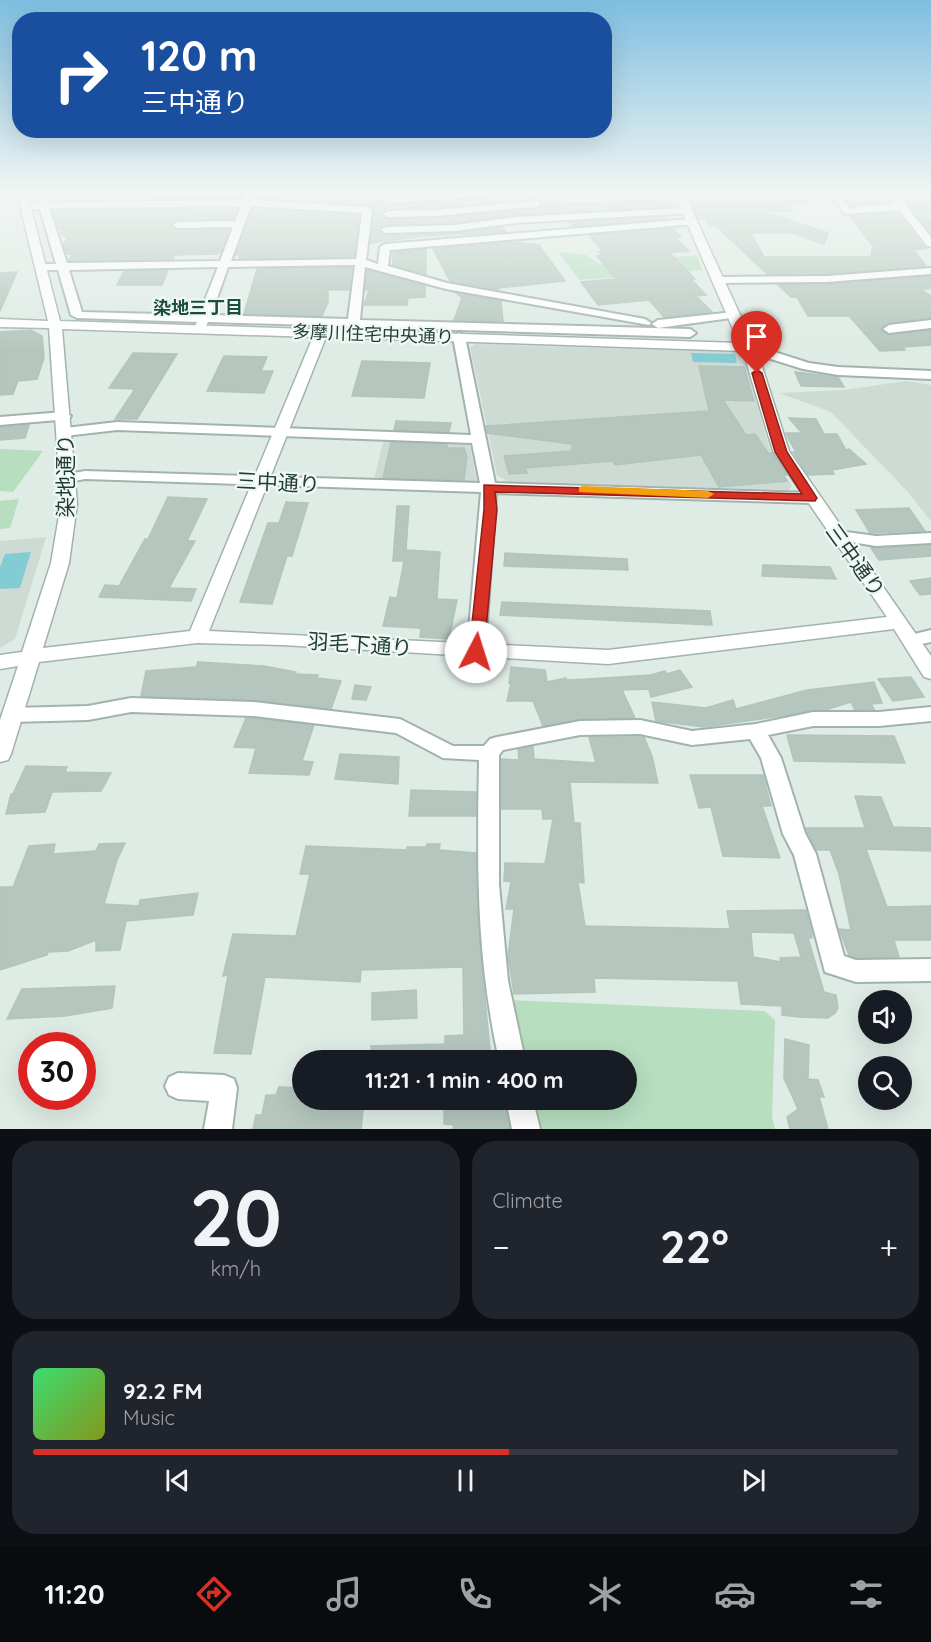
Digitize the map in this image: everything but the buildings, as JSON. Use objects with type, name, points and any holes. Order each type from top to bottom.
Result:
[{"type":"street","name":"染地通り","points":[[0,754],[60,563],[69,504],[65,424],[56,325],[36,246]]},
{"type":"street","points":[[55,246],[77,315],[202,324],[692,339]]},
{"type":"street","points":[[202,324],[231,246]]},
{"type":"street","points":[[352,328],[363,246]]},
{"type":"street","points":[[383,267],[385,247],[401,246]]},
{"type":"street","name":"三中通り","points":[[703,246],[751,354],[781,452],[811,498],[900,622],[921,638],[931,672]]},
{"type":"street","points":[[41,267],[361,262],[446,286],[651,324],[692,339]]},
{"type":"street","points":[[718,280],[827,279],[931,271]]},
{"type":"street","points":[[651,324],[734,315]]},
{"type":"street","name":"多摩川住宅中央通り","points":[[0,323],[202,324],[321,333],[352,328],[459,337],[692,339],[746,347]]},
{"type":"street","points":[[889,329],[931,324]]},
{"type":"street","points":[[198,637],[321,333]]},
{"type":"street","points":[[459,337],[490,509],[476,652]]},
{"type":"street","points":[[746,347],[807,366],[838,371],[931,375]]},
{"type":"street","points":[[0,421],[478,439]]},
{"type":"street","name":"三中通り","points":[[68,478],[85,475],[811,498]]},
{"type":"street","points":[[839,536],[876,541],[931,538]]},
{"type":"street","name":"羽毛下通り","points":[[0,662],[31,656],[198,637],[282,639],[583,658],[630,656],[900,622]]},
{"type":"street","points":[[12,715],[88,713],[131,705],[253,709],[400,726],[450,753],[489,753]]},
{"type":"street","points":[[510,1050],[496,981],[488,885],[489,753],[497,744],[580,728],[640,727],[692,738],[756,731],[813,718],[879,719],[931,714]]},
{"type":"street","points":[[756,731],[771,758],[794,834],[804,854],[834,964],[856,971],[931,970]]},
{"type":"street","points":[[178,1086],[224,1088],[218,1129]]},
{"type":"street","points":[[522,1110],[526,1129]]},
{"type":"shaded area","points":[[476,344],[743,354],[770,450],[792,486],[789,490],[509,482],[497,475],[470,347]]},
{"type":"shaded area","points":[[906,381],[931,385],[931,521],[906,490],[831,412],[779,393],[844,390]]},
{"type":"shaded area","points":[[384,438],[466,442],[470,447],[477,481],[475,486],[373,484]]},
{"type":"shaded area","points":[[46,537],[15,639],[0,648],[0,541]]},
{"type":"green space","points":[[558,252],[587,255],[599,264],[697,255],[702,270],[580,280]]},
{"type":"green space","points":[[0,449],[43,451],[13,492],[0,491]]},
{"type":"green space","points":[[19,499],[10,528],[0,529],[0,501]]},
{"type":"green space","points":[[506,1000],[764,1011],[775,1020],[772,1118],[775,1129],[540,1129],[535,1110],[637,1110],[637,1050],[519,1050]]},
{"type":"water","points":[[691,353],[735,354],[737,363],[693,362]]},
{"type":"water","points":[[31,552],[20,588],[0,589],[0,567],[5,554]]},
{"type":"slow traffic","points":[[583,490],[708,494]]},
{"type":"district","name":"染地三丁目","points":[[198,307]]},
{"type":"route","points":[[476,652],[490,509],[488,488],[811,498],[781,452],[757,373]]}]
